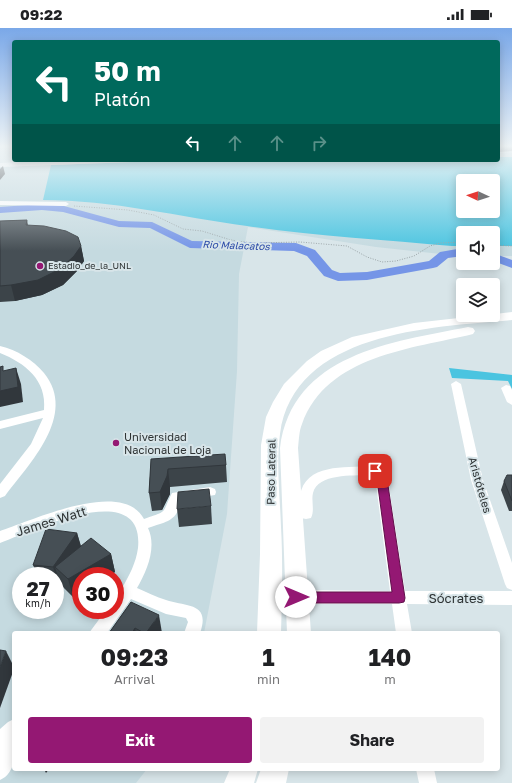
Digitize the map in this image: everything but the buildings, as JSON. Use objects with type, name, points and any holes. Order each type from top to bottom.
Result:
[{"type":"highway","name":"Paso Lateral","points":[[269,631],[272,590],[269,465],[271,433],[282,401],[293,382],[311,365],[337,349],[357,340],[413,328],[512,316]]},
{"type":"highway","name":"Paso Lateral","points":[[299,631],[289,448],[292,424],[303,404],[319,384],[335,372],[380,350],[475,329],[512,326]]},
{"type":"highway","points":[[239,783],[243,771]]},
{"type":"highway","points":[[271,783],[274,771]]},
{"type":"street","points":[[0,202],[68,205]]},
{"type":"street","points":[[0,349],[25,360],[41,373],[46,384],[50,400],[50,412],[44,430],[36,444],[0,493]]},
{"type":"street","name":"Aristóteles","points":[[456,384],[477,480],[512,584]]},
{"type":"street","points":[[506,388],[512,402]]},
{"type":"street","points":[[0,426],[50,412]]},
{"type":"street","points":[[306,514],[307,491],[314,479],[321,475],[370,470],[381,474],[404,631]]},
{"type":"street","points":[[98,631],[128,591],[141,564],[144,535],[142,525],[168,516],[172,512],[174,499],[177,496],[210,492]]},
{"type":"street","name":"James Watt","points":[[0,537],[71,513],[96,507],[117,507],[128,510],[142,525]]},
{"type":"street","points":[[128,591],[166,607],[190,612],[194,615],[196,622],[193,631]]},
{"type":"street","name":"Sócrates","points":[[296,597],[512,598]]},
{"type":"street","points":[[0,771],[9,755],[10,749],[7,735]]},
{"type":"street","points":[[426,771],[428,783]]},
{"type":"path","points":[[68,205],[128,210],[154,215],[183,229],[202,230],[231,240],[252,243],[300,242],[347,246],[367,257],[382,262],[396,261],[414,256],[430,246],[440,243],[456,242]]},
{"type":"path","points":[[500,245],[512,246]]},
{"type":"shaded area","name":"Universidad Nacional de Loja","points":[[0,181],[456,181],[456,218],[500,218],[500,181],[512,181],[512,256],[500,256],[500,226],[456,226],[456,255],[376,247],[248,227],[239,274],[237,371],[227,514],[204,631],[12,631],[12,771],[145,771],[136,783],[0,783]]},
{"type":"shaded area","points":[[47,181],[456,181],[456,218],[500,218],[500,181],[512,181],[512,246],[500,246],[500,226],[456,226],[456,246],[452,246],[349,238],[272,229],[120,206],[43,200]]},
{"type":"shaded area","points":[[449,368],[512,375],[512,389],[508,381],[452,378]]},
{"type":"waterway","name":"Rio Malacatos","points":[[0,210],[42,207],[64,209],[119,224],[152,225],[190,244],[296,247],[311,253],[328,273],[338,277],[367,276],[433,264],[444,255],[456,253]]},
{"type":"waterway","name":"Rio Malacatos","points":[[500,260],[512,264]]},
{"type":"place","name":"Estadio_de_la_UNL","points":[[40,266]]},
{"type":"place","name":"Universidad Nacional de Loja","points":[[116,443]]},
{"type":"route","points":[[296,597],[399,598],[382,479],[381,474],[375,471]]}]
